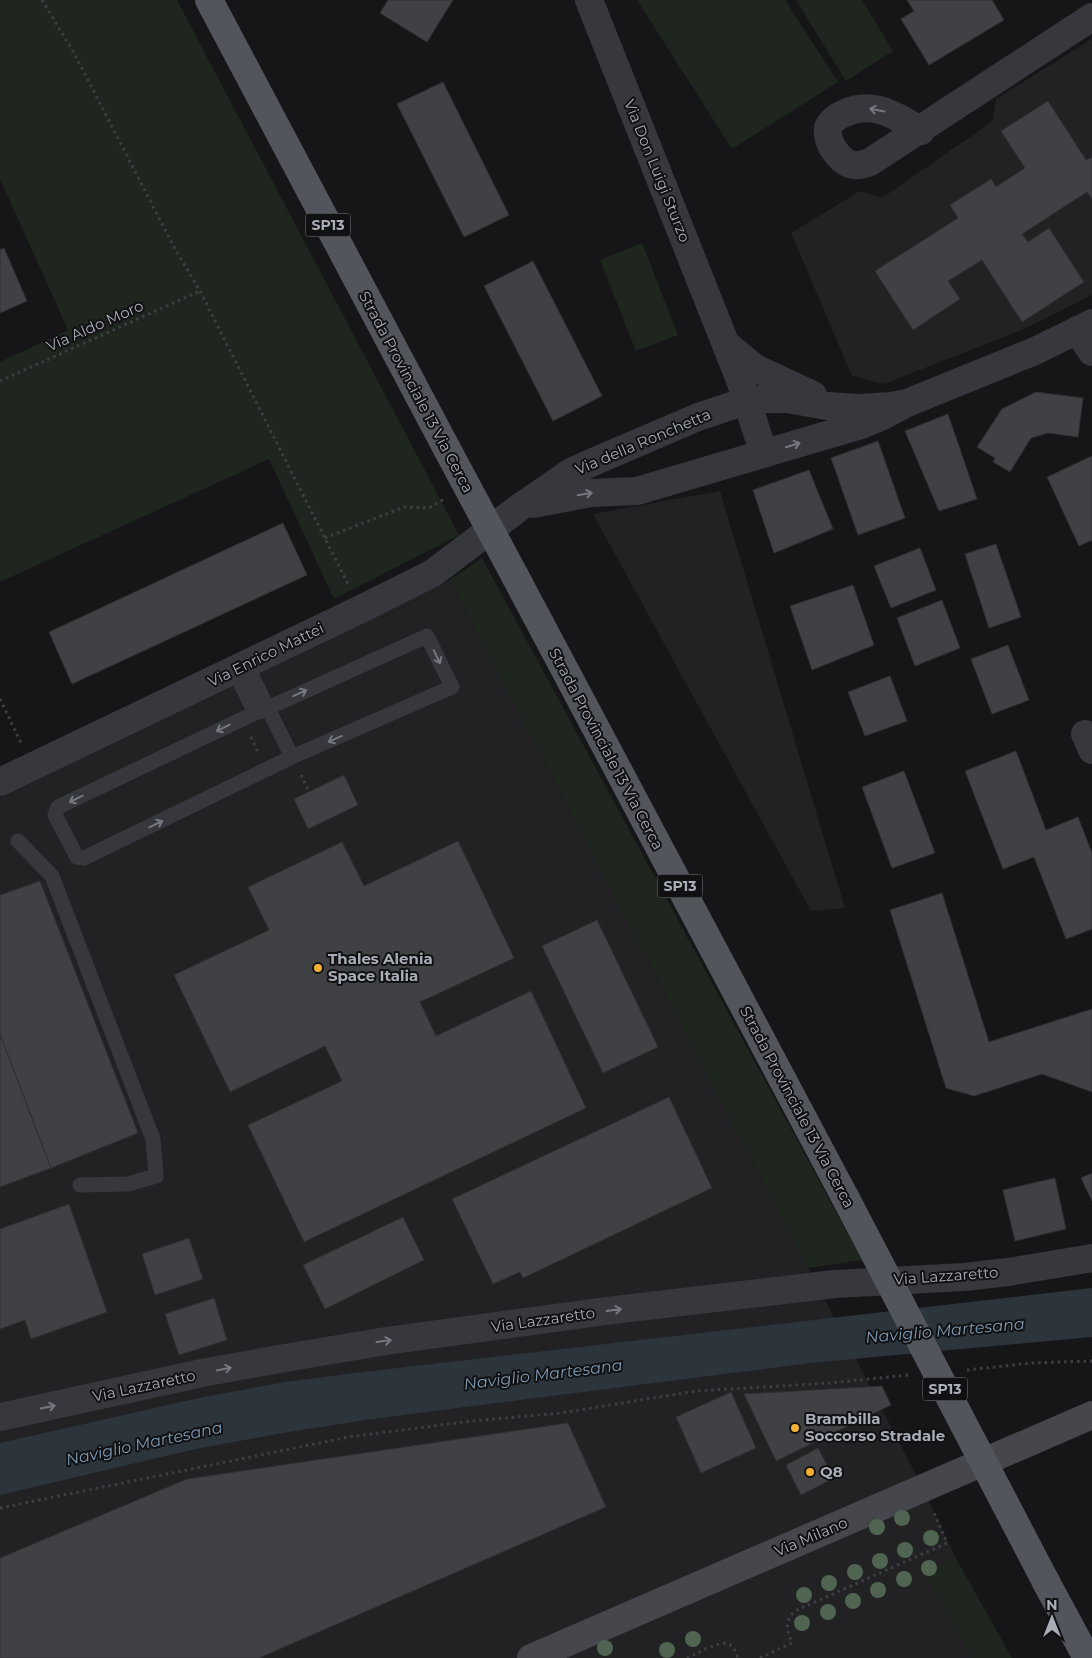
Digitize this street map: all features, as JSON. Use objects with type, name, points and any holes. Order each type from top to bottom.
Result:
[{"type":"main road","name":"Strada Provinciale 13 Via Cerca","points":[[209,0],[467,489],[845,1196],[1087,1658]]},
{"type":"street","name":"Via Don Luigi Sturzo","points":[[589,0],[725,343],[764,454]]},
{"type":"street","points":[[921,131],[1092,17]]},
{"type":"street","points":[[1084,326],[1092,352]]},
{"type":"street","name":"Via della Ronchetta","points":[[520,507],[591,493],[637,491],[872,421],[907,403],[1035,351],[1084,326]]},
{"type":"street","name":"Via Don Luigi Sturzo","points":[[725,343],[755,368],[836,407]]},
{"type":"street","name":"Via della Ronchetta","points":[[520,507],[571,472],[698,417],[747,402],[787,399],[836,407],[877,408],[907,403]]},
{"type":"street","name":"Via Enrico Mattei","points":[[0,782],[361,609],[439,569],[466,546],[520,507]]},
{"type":"street","name":"Via Lazzaretto","points":[[0,1417],[202,1374],[386,1341],[614,1310],[825,1285],[964,1277],[1008,1272],[1092,1258]]},
{"type":"street","name":"Via Milano","points":[[531,1658],[1092,1415]]},
{"type":"lane","points":[[425,636],[428,638],[452,687],[292,758],[84,858],[77,857],[55,815],[58,808],[261,710],[425,636]]},
{"type":"lane","points":[[240,667],[261,710],[292,758]]},
{"type":"lane","points":[[18,841],[52,876],[153,1139],[156,1176],[128,1184],[80,1185]]},
{"type":"path","points":[[42,0],[74,53],[175,249],[200,291],[361,609]]},
{"type":"path","name":"Via Aldo Moro","points":[[0,381],[200,291]]},
{"type":"path","points":[[325,538],[404,507],[429,508],[467,489]]},
{"type":"path","points":[[0,699],[32,766]]},
{"type":"path","points":[[962,1370],[1031,1363],[1092,1361]]},
{"type":"path","points":[[0,1508],[349,1437],[472,1421],[561,1413],[696,1391],[830,1383],[916,1375]]},
{"type":"path","points":[[760,1658],[792,1643],[787,1631],[787,1625],[790,1616],[795,1611],[948,1543],[934,1512]]},
{"type":"path","points":[[687,1658],[722,1643],[733,1647],[738,1658]]},
{"type":"shaded area","points":[[0,0],[177,0],[459,535],[334,599],[269,459],[0,582],[0,362],[68,330],[0,179]]},
{"type":"shaded area","points":[[637,0],[785,0],[838,82],[732,149]]},
{"type":"shaded area","points":[[796,0],[862,0],[893,51],[846,81]]},
{"type":"shaded area","points":[[1092,39],[1092,295],[1026,328],[884,384],[852,376],[791,233],[860,191],[882,198],[993,121],[996,99]]},
{"type":"shaded area","points":[[642,243],[678,335],[636,351],[600,260]]},
{"type":"shaded area","points":[[720,491],[845,908],[811,911],[593,514]]},
{"type":"shaded area","points":[[482,558],[862,1260],[808,1268],[450,580]]},
{"type":"shaded area","points":[[450,580],[925,1492],[1002,1658],[0,1658],[0,797]]},
{"type":"shaded area","points":[[954,1555],[1012,1658],[973,1658],[927,1579]]},
{"type":"water","name":"Naviglio Martesana","points":[[1092,1288],[1092,1337],[810,1363],[372,1419],[200,1448],[0,1495],[0,1443],[199,1398],[285,1382],[363,1372]]},
{"type":"building","points":[[388,0],[453,0],[427,42],[380,13]]},
{"type":"building","points":[[907,0],[992,0],[1004,20],[929,65],[901,19],[914,11]]},
{"type":"building","points":[[443,82],[509,215],[464,237],[397,104]]},
{"type":"building","points":[[1048,101],[1086,160],[1092,157],[1092,199],[1087,192],[1022,234],[1028,242],[1049,228],[1084,282],[1022,322],[982,260],[948,281],[960,299],[913,330],[875,271],[958,218],[950,205],[991,179],[996,187],[1025,168],[1001,131]]},
{"type":"building","points":[[4,248],[27,301],[0,313],[0,250]]},
{"type":"building","points":[[533,261],[602,396],[553,421],[484,286]]},
{"type":"building","points":[[1036,392],[1083,398],[1078,437],[1048,433],[1031,438],[1010,472],[993,462],[995,458],[977,447],[1002,409]]},
{"type":"building","points":[[948,414],[977,499],[939,511],[905,431]]},
{"type":"building","points":[[878,441],[905,518],[858,535],[831,458]]},
{"type":"building","points":[[1092,456],[1092,540],[1079,546],[1047,477]]},
{"type":"building","points":[[809,470],[833,529],[774,553],[753,490]]},
{"type":"building","points":[[283,523],[307,575],[72,684],[49,632]]},
{"type":"building","points":[[996,544],[1021,617],[989,628],[965,554]]},
{"type":"building","points":[[920,548],[936,590],[891,608],[874,566]]},
{"type":"building","points":[[853,585],[874,645],[812,670],[790,606]]},
{"type":"building","points":[[942,600],[960,648],[915,666],[897,618]]},
{"type":"building","points":[[1008,645],[1029,700],[992,714],[971,659]]},
{"type":"building","points":[[890,676],[907,721],[865,736],[848,692]]},
{"type":"building","points":[[1016,751],[1046,830],[1078,817],[1092,853],[1092,929],[1066,939],[1034,857],[1003,869],[965,771]]},
{"type":"building","points":[[904,771],[935,853],[892,868],[862,787]]},
{"type":"building","points":[[344,775],[358,805],[308,829],[294,799]]},
{"type":"building","points":[[458,841],[514,958],[420,1002],[436,1036],[531,991],[586,1108],[304,1242],[248,1125],[342,1081],[325,1046],[230,1092],[174,975],[269,930],[248,887],[342,842],[364,886]]},
{"type":"building","points":[[40,881],[138,1133],[51,1168],[0,1034],[0,895]]},
{"type":"building","points":[[942,893],[989,1042],[1092,1009],[1092,1092],[1042,1074],[974,1096],[946,1088],[890,910]]},
{"type":"building","points":[[597,920],[658,1047],[603,1073],[542,946]]},
{"type":"building","points":[[0,1034],[51,1168],[0,1187]]},
{"type":"building","points":[[669,1097],[712,1188],[523,1278],[520,1272],[493,1284],[452,1199]]},
{"type":"building","points":[[1092,1173],[1092,1201],[1081,1178]]},
{"type":"building","points":[[1055,1178],[1066,1229],[1015,1241],[1003,1190]]},
{"type":"building","points":[[69,1204],[107,1312],[31,1339],[25,1320],[0,1329],[0,1229]]},
{"type":"building","points":[[403,1217],[424,1260],[325,1309],[303,1265]]},
{"type":"building","points":[[189,1238],[203,1279],[155,1295],[142,1254]]},
{"type":"building","points":[[214,1298],[227,1340],[179,1355],[165,1314]]},
{"type":"building","points":[[882,1386],[891,1405],[776,1461],[744,1394]]},
{"type":"building","points":[[731,1392],[756,1448],[701,1473],[676,1417]]},
{"type":"building","points":[[568,1423],[606,1507],[259,1658],[0,1658],[0,1558],[187,1479]]},
{"type":"building","name":"Q8","points":[[818,1448],[834,1478],[801,1495],[786,1465]]},
{"type":"place","name":"Thales Alenia Space Italia","points":[[318,968]]},
{"type":"place","name":"Brambilla Soccorso Stradale","points":[[795,1428]]},
{"type":"place","name":"Q8","points":[[810,1472]]}]
